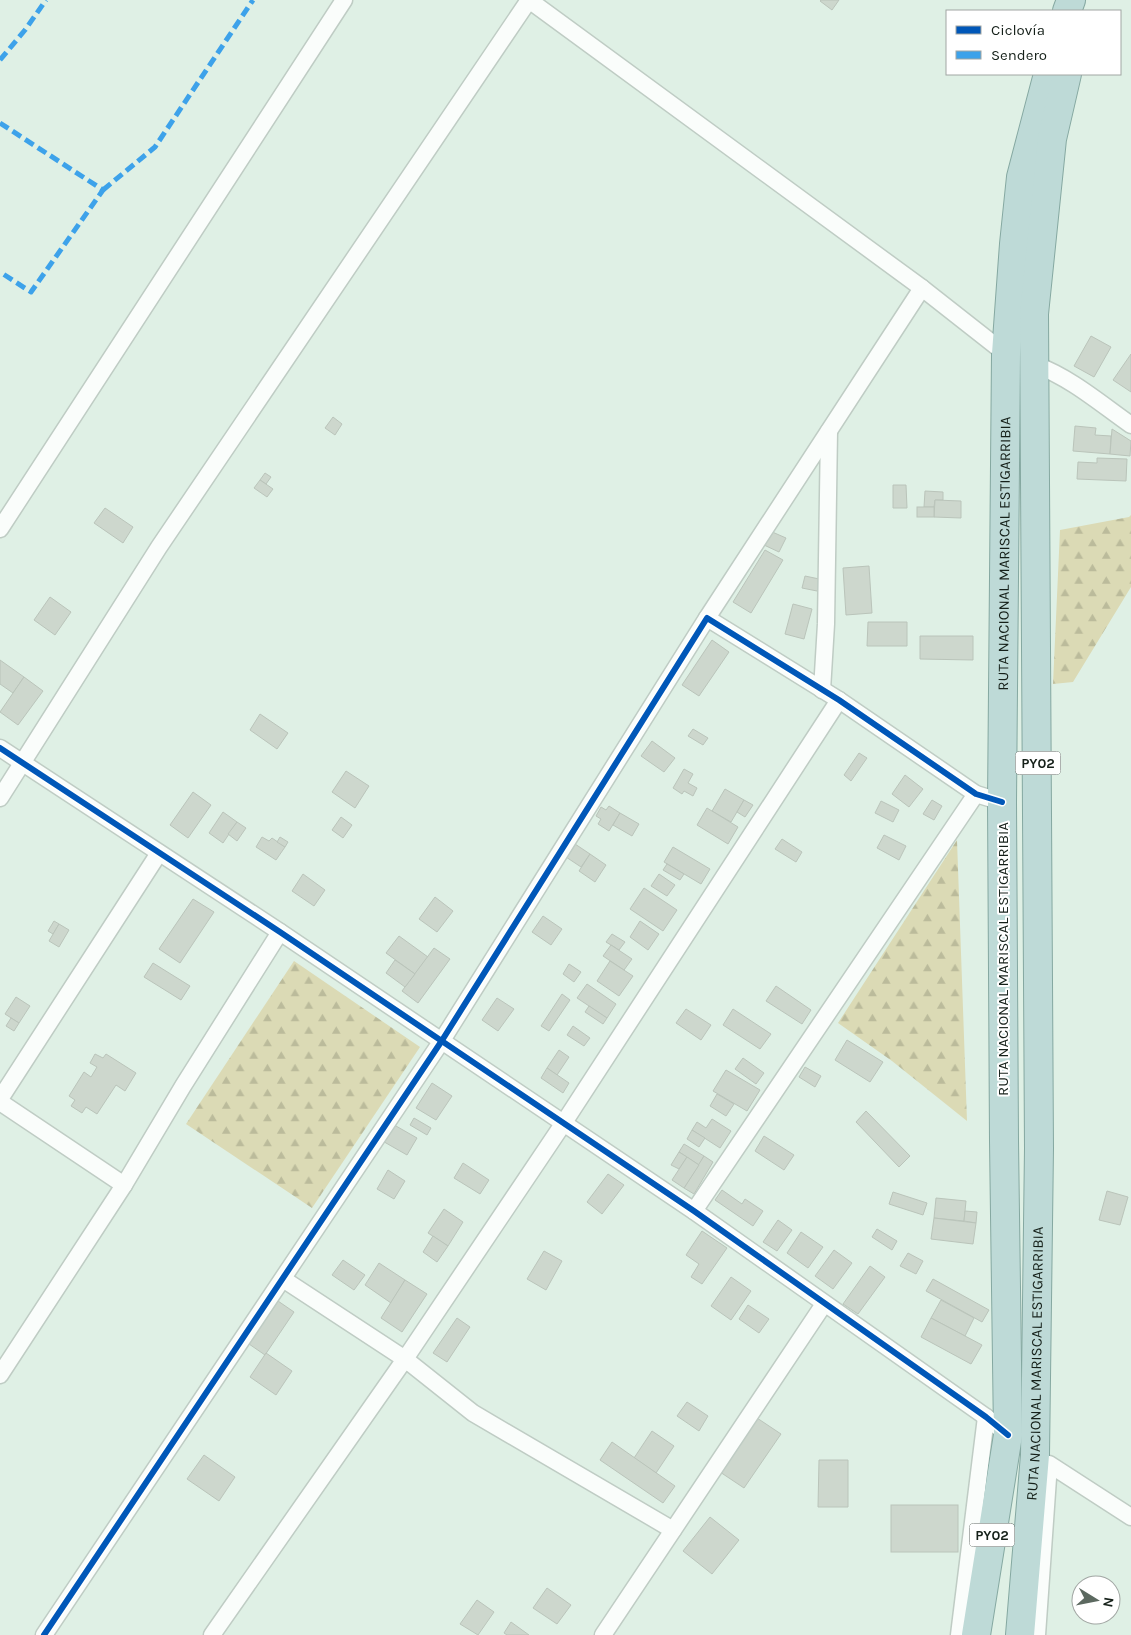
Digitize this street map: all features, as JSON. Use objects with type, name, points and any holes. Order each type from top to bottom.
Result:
[{"type":"highway","name":"RUTA NACIONAL MARISCAL ESTIGARRIBIA","points":[[976,1635],[1008,1435],[1002,802],[1006,354],[1020,177],[1048,75]]},
{"type":"highway","name":"RUTA NACIONAL MARISCAL ESTIGARRIBIA","points":[[1020,1635],[1036,1445],[1039,1148],[1036,365],[1034,314],[1052,139],[1067,75]]},
{"type":"street","points":[[0,529],[344,0]]},
{"type":"street","points":[[0,798],[159,547],[529,0],[922,288],[1006,354]]},
{"type":"street","points":[[44,1635],[441,1042],[707,618],[922,288]]},
{"type":"street","points":[[1036,365],[1073,384],[1131,425]]},
{"type":"street","points":[[822,690],[826,624],[829,431]]},
{"type":"street","points":[[707,618],[839,700],[976,794],[1002,802]]},
{"type":"street","points":[[212,1635],[405,1359],[563,1124],[839,700]]},
{"type":"street","points":[[0,748],[280,932],[694,1211],[986,1417],[1008,1435]]},
{"type":"street","points":[[694,1211],[976,794]]},
{"type":"street","points":[[124,1185],[0,1100],[159,853]]},
{"type":"street","points":[[0,1375],[124,1185],[188,1078],[280,932]]},
{"type":"street","points":[[283,1279],[405,1359],[473,1413],[673,1530]]},
{"type":"street","points":[[603,1635],[824,1304]]},
{"type":"street","points":[[959,1635],[986,1417]]},
{"type":"street","points":[[1038,1635],[1049,1464],[1131,1516]]},
{"type":"green space","points":[[1131,515],[1131,587],[1073,682],[1053,684],[1060,530],[1129,517]]},
{"type":"green space","points":[[957,840],[967,1121],[892,1061],[838,1023]]},
{"type":"green space","points":[[294,961],[420,1047],[312,1208],[186,1124]]},
{"type":"building","points":[[821,0],[839,0],[832,10]]},
{"type":"building","points":[[1091,336],[1111,347],[1094,377],[1074,366]]},
{"type":"building","points":[[1131,354],[1131,392],[1113,380]]},
{"type":"building","points":[[333,417],[342,424],[335,435],[325,428]]},
{"type":"building","points":[[1075,426],[1096,428],[1095,435],[1111,436],[1110,454],[1073,451]]},
{"type":"building","points":[[1112,429],[1131,441],[1130,456],[1110,454]]},
{"type":"building","points":[[1097,458],[1127,459],[1126,481],[1077,479],[1078,462],[1097,463]]},
{"type":"building","points":[[265,473],[271,477],[266,484],[260,480]]},
{"type":"building","points":[[260,480],[273,489],[267,497],[254,488]]},
{"type":"building","points":[[893,485],[906,485],[907,508],[893,508]]},
{"type":"building","points":[[925,491],[943,492],[943,500],[935,500],[934,507],[924,507]]},
{"type":"building","points":[[935,500],[961,501],[961,518],[934,517]]},
{"type":"building","points":[[917,507],[934,507],[934,517],[917,517]]},
{"type":"building","points":[[105,508],[133,527],[123,543],[94,523]]},
{"type":"building","points":[[770,531],[786,538],[779,552],[764,545]]},
{"type":"building","points":[[765,550],[783,560],[751,613],[733,602]]},
{"type":"building","points":[[869,566],[872,613],[846,615],[843,568]]},
{"type":"building","points":[[805,576],[824,580],[822,592],[802,588]]},
{"type":"building","points":[[50,597],[71,612],[55,635],[34,620]]},
{"type":"building","points":[[793,604],[812,609],[804,639],[785,634]]},
{"type":"building","points":[[868,622],[907,622],[907,646],[867,646]]},
{"type":"building","points":[[920,636],[973,636],[973,660],[920,659]]},
{"type":"building","points":[[712,640],[729,652],[699,696],[682,685]]},
{"type":"building","points":[[0,660],[24,677],[13,693],[0,684]]},
{"type":"building","points":[[24,677],[43,691],[18,725],[0,712]]},
{"type":"building","points":[[260,714],[288,733],[277,749],[250,730]]},
{"type":"building","points":[[693,729],[708,738],[703,745],[688,736]]},
{"type":"building","points":[[652,741],[675,758],[664,772],[641,756]]},
{"type":"building","points":[[859,753],[867,758],[851,781],[844,775]]},
{"type":"building","points":[[684,769],[693,774],[688,783],[697,788],[693,796],[684,791],[682,794],[673,788]]},
{"type":"building","points":[[346,771],[369,786],[355,808],[332,792]]},
{"type":"building","points":[[905,775],[923,789],[909,807],[892,794]]},
{"type":"building","points":[[725,789],[744,800],[731,822],[712,811]]},
{"type":"building","points":[[193,792],[211,805],[188,838],[170,825]]},
{"type":"building","points":[[744,800],[753,805],[745,817],[737,812]]},
{"type":"building","points":[[932,800],[942,806],[934,820],[923,814]]},
{"type":"building","points":[[881,801],[899,810],[893,822],[875,813]]},
{"type":"building","points":[[609,806],[620,813],[609,831],[598,824],[601,819],[596,816],[601,807],[606,810]]},
{"type":"building","points":[[707,808],[738,827],[728,844],[697,825]]},
{"type":"building","points":[[223,812],[237,822],[223,843],[209,833]]},
{"type":"building","points":[[620,813],[639,824],[632,836],[613,825]]},
{"type":"building","points":[[341,817],[352,825],[343,838],[332,830]]},
{"type":"building","points":[[237,822],[246,828],[237,841],[228,834]]},
{"type":"building","points":[[884,835],[906,846],[899,860],[877,848]]},
{"type":"building","points":[[262,837],[269,841],[272,838],[285,847],[276,860],[256,847]]},
{"type":"building","points":[[280,837],[288,842],[285,847],[277,842]]},
{"type":"building","points":[[782,839],[802,852],[796,862],[775,849]]},
{"type":"building","points":[[572,842],[590,854],[581,867],[563,855]]},
{"type":"building","points":[[673,847],[710,869],[701,884],[664,862]]},
{"type":"building","points":[[590,854],[606,865],[595,882],[579,871]]},
{"type":"building","points":[[667,864],[684,874],[680,880],[663,870]]},
{"type":"building","points":[[303,874],[325,890],[314,906],[292,891]]},
{"type":"building","points":[[659,874],[675,885],[667,896],[651,886]]},
{"type":"building","points":[[644,888],[677,910],[663,931],[630,909]]},
{"type":"building","points":[[435,897],[453,911],[437,932],[419,919]]},
{"type":"building","points":[[193,899],[214,912],[180,963],[159,949]]},
{"type":"building","points":[[543,916],[562,929],[551,945],[532,932]]},
{"type":"building","points":[[54,921],[59,924],[53,934],[48,931]]},
{"type":"building","points":[[640,921],[659,934],[648,950],[630,937]]},
{"type":"building","points":[[59,924],[69,930],[59,947],[49,941]]},
{"type":"building","points":[[612,934],[625,942],[619,950],[606,942]]},
{"type":"building","points":[[399,936],[428,957],[415,974],[386,953]]},
{"type":"building","points":[[611,945],[632,959],[624,970],[603,956]]},
{"type":"building","points":[[434,948],[450,959],[418,1003],[402,991]]},
{"type":"building","points":[[395,960],[415,974],[405,987],[386,973]]},
{"type":"building","points":[[610,961],[633,976],[619,996],[597,981]]},
{"type":"building","points":[[153,963],[190,986],[181,1000],[144,977]]},
{"type":"building","points":[[569,964],[581,972],[574,982],[563,974]]},
{"type":"building","points":[[587,984],[616,1004],[607,1018],[577,998]]},
{"type":"building","points":[[776,986],[811,1010],[802,1024],[766,1001]]},
{"type":"building","points":[[562,994],[570,1000],[549,1031],[541,1026]]},
{"type":"building","points":[[16,997],[30,1006],[19,1023],[5,1014]]},
{"type":"building","points":[[497,998],[514,1009],[498,1031],[482,1020]]},
{"type":"building","points":[[589,1006],[607,1018],[603,1024],[585,1012]]},
{"type":"building","points":[[686,1009],[711,1025],[701,1040],[676,1023]]},
{"type":"building","points":[[733,1009],[771,1034],[760,1049],[723,1025]]},
{"type":"building","points":[[11,1018],[19,1023],[14,1031],[6,1026]]},
{"type":"building","points":[[573,1026],[590,1038],[584,1046],[567,1035]]},
{"type":"building","points":[[847,1040],[883,1062],[870,1082],[835,1060]]},
{"type":"building","points":[[559,1050],[569,1057],[557,1075],[547,1068]]},
{"type":"building","points":[[95,1054],[103,1058],[106,1054],[136,1073],[125,1091],[116,1085],[97,1114],[86,1107],[82,1113],[71,1106],[75,1100],[69,1096],[84,1072],[91,1077],[97,1067],[90,1063]]},
{"type":"building","points":[[743,1058],[764,1073],[756,1084],[735,1069]]},
{"type":"building","points":[[805,1067],[821,1076],[815,1087],[799,1077]]},
{"type":"building","points":[[547,1068],[569,1083],[563,1093],[541,1078]]},
{"type":"building","points":[[726,1070],[760,1090],[747,1111],[713,1091]]},
{"type":"building","points":[[432,1083],[452,1096],[436,1120],[416,1108]]},
{"type":"building","points":[[717,1094],[734,1104],[726,1116],[710,1106]]},
{"type":"building","points":[[866,1111],[910,1156],[899,1167],[856,1122]]},
{"type":"building","points":[[414,1118],[431,1128],[427,1135],[410,1125]]},
{"type":"building","points":[[712,1119],[731,1131],[720,1148],[692,1130],[697,1122],[706,1128]]},
{"type":"building","points":[[389,1122],[417,1138],[407,1155],[379,1139]]},
{"type":"building","points":[[692,1130],[705,1138],[699,1147],[687,1139]]},
{"type":"building","points":[[764,1136],[794,1155],[784,1170],[755,1151]]},
{"type":"building","points":[[684,1144],[704,1156],[699,1165],[679,1152]]},
{"type":"building","points":[[679,1152],[687,1157],[679,1169],[671,1165]]},
{"type":"building","points":[[704,1156],[713,1162],[694,1194],[684,1188]]},
{"type":"building","points":[[687,1157],[699,1165],[684,1188],[672,1180]]},
{"type":"building","points":[[463,1163],[489,1180],[480,1194],[454,1178]]},
{"type":"building","points":[[388,1170],[405,1181],[394,1199],[377,1189]]},
{"type":"building","points":[[608,1174],[624,1185],[602,1214],[587,1202]]},
{"type":"building","points":[[722,1190],[742,1204],[745,1199],[763,1211],[753,1226],[715,1200]]},
{"type":"building","points":[[1107,1191],[1128,1197],[1120,1225],[1099,1220]]},
{"type":"building","points":[[893,1192],[927,1203],[923,1215],[889,1204]]},
{"type":"building","points":[[936,1198],[966,1201],[964,1221],[934,1218]]},
{"type":"building","points":[[444,1209],[463,1222],[448,1246],[428,1233]]},
{"type":"building","points":[[965,1211],[977,1212],[976,1223],[964,1221]]},
{"type":"building","points":[[934,1218],[976,1223],[973,1244],[931,1239]]},
{"type":"building","points":[[778,1220],[792,1230],[777,1251],[763,1242]]},
{"type":"building","points":[[877,1229],[897,1241],[892,1250],[872,1237]]},
{"type":"building","points":[[702,1231],[727,1248],[702,1284],[691,1277],[699,1264],[686,1255]]},
{"type":"building","points":[[801,1232],[823,1247],[808,1268],[787,1253]]},
{"type":"building","points":[[433,1236],[448,1246],[437,1262],[423,1252]]},
{"type":"building","points":[[834,1250],[852,1263],[833,1289],[815,1276]]},
{"type":"building","points":[[544,1251],[562,1261],[546,1290],[527,1279]]},
{"type":"building","points":[[908,1253],[923,1261],[916,1274],[900,1266]]},
{"type":"building","points":[[343,1260],[365,1275],[354,1290],[332,1275]]},
{"type":"building","points":[[379,1263],[405,1280],[391,1303],[365,1285]]},
{"type":"building","points":[[870,1266],[885,1277],[858,1314],[843,1304]]},
{"type":"building","points":[[731,1277],[751,1291],[731,1320],[711,1306]]},
{"type":"building","points":[[933,1279],[989,1310],[982,1322],[926,1291]]},
{"type":"building","points":[[405,1280],[427,1294],[402,1332],[381,1318]]},
{"type":"building","points":[[941,1300],[974,1318],[965,1336],[931,1318]]},
{"type":"building","points":[[278,1301],[294,1312],[265,1355],[249,1344]]},
{"type":"building","points":[[748,1305],[769,1319],[759,1333],[739,1319]]},
{"type":"building","points":[[457,1318],[470,1327],[447,1362],[433,1353]]},
{"type":"building","points":[[931,1318],[982,1345],[971,1364],[921,1337]]},
{"type":"building","points":[[266,1353],[292,1371],[276,1395],[250,1377]]},
{"type":"building","points":[[687,1402],[708,1416],[699,1431],[677,1416]]},
{"type":"building","points":[[757,1418],[781,1434],[744,1488],[720,1472]]},
{"type":"building","points":[[652,1431],[674,1446],[656,1473],[634,1458]]},
{"type":"building","points":[[612,1442],[675,1486],[663,1503],[600,1460]]},
{"type":"building","points":[[204,1455],[235,1477],[219,1501],[187,1479]]},
{"type":"building","points":[[819,1460],[848,1460],[848,1507],[818,1507]]},
{"type":"building","points":[[891,1505],[958,1505],[958,1552],[891,1552]]},
{"type":"building","points":[[710,1517],[739,1540],[712,1574],[683,1551]]},
{"type":"building","points":[[547,1588],[571,1605],[557,1624],[533,1608]]},
{"type":"building","points":[[477,1600],[494,1612],[478,1635],[460,1624]]},
{"type":"building","points":[[511,1622],[529,1635],[507,1635],[504,1633]]},
{"type":"marked path","points":[[0,60],[25,30],[46,0]]},
{"type":"marked path","points":[[103,190],[155,147],[253,0]]},
{"type":"marked path","points":[[0,123],[103,190],[31,292],[0,272]]},
{"type":"cycle path","points":[[44,1635],[441,1042],[707,618],[839,700],[976,794],[1002,802]]},
{"type":"cycle path","points":[[0,748],[280,932],[694,1211],[986,1417],[1008,1435]]}]
